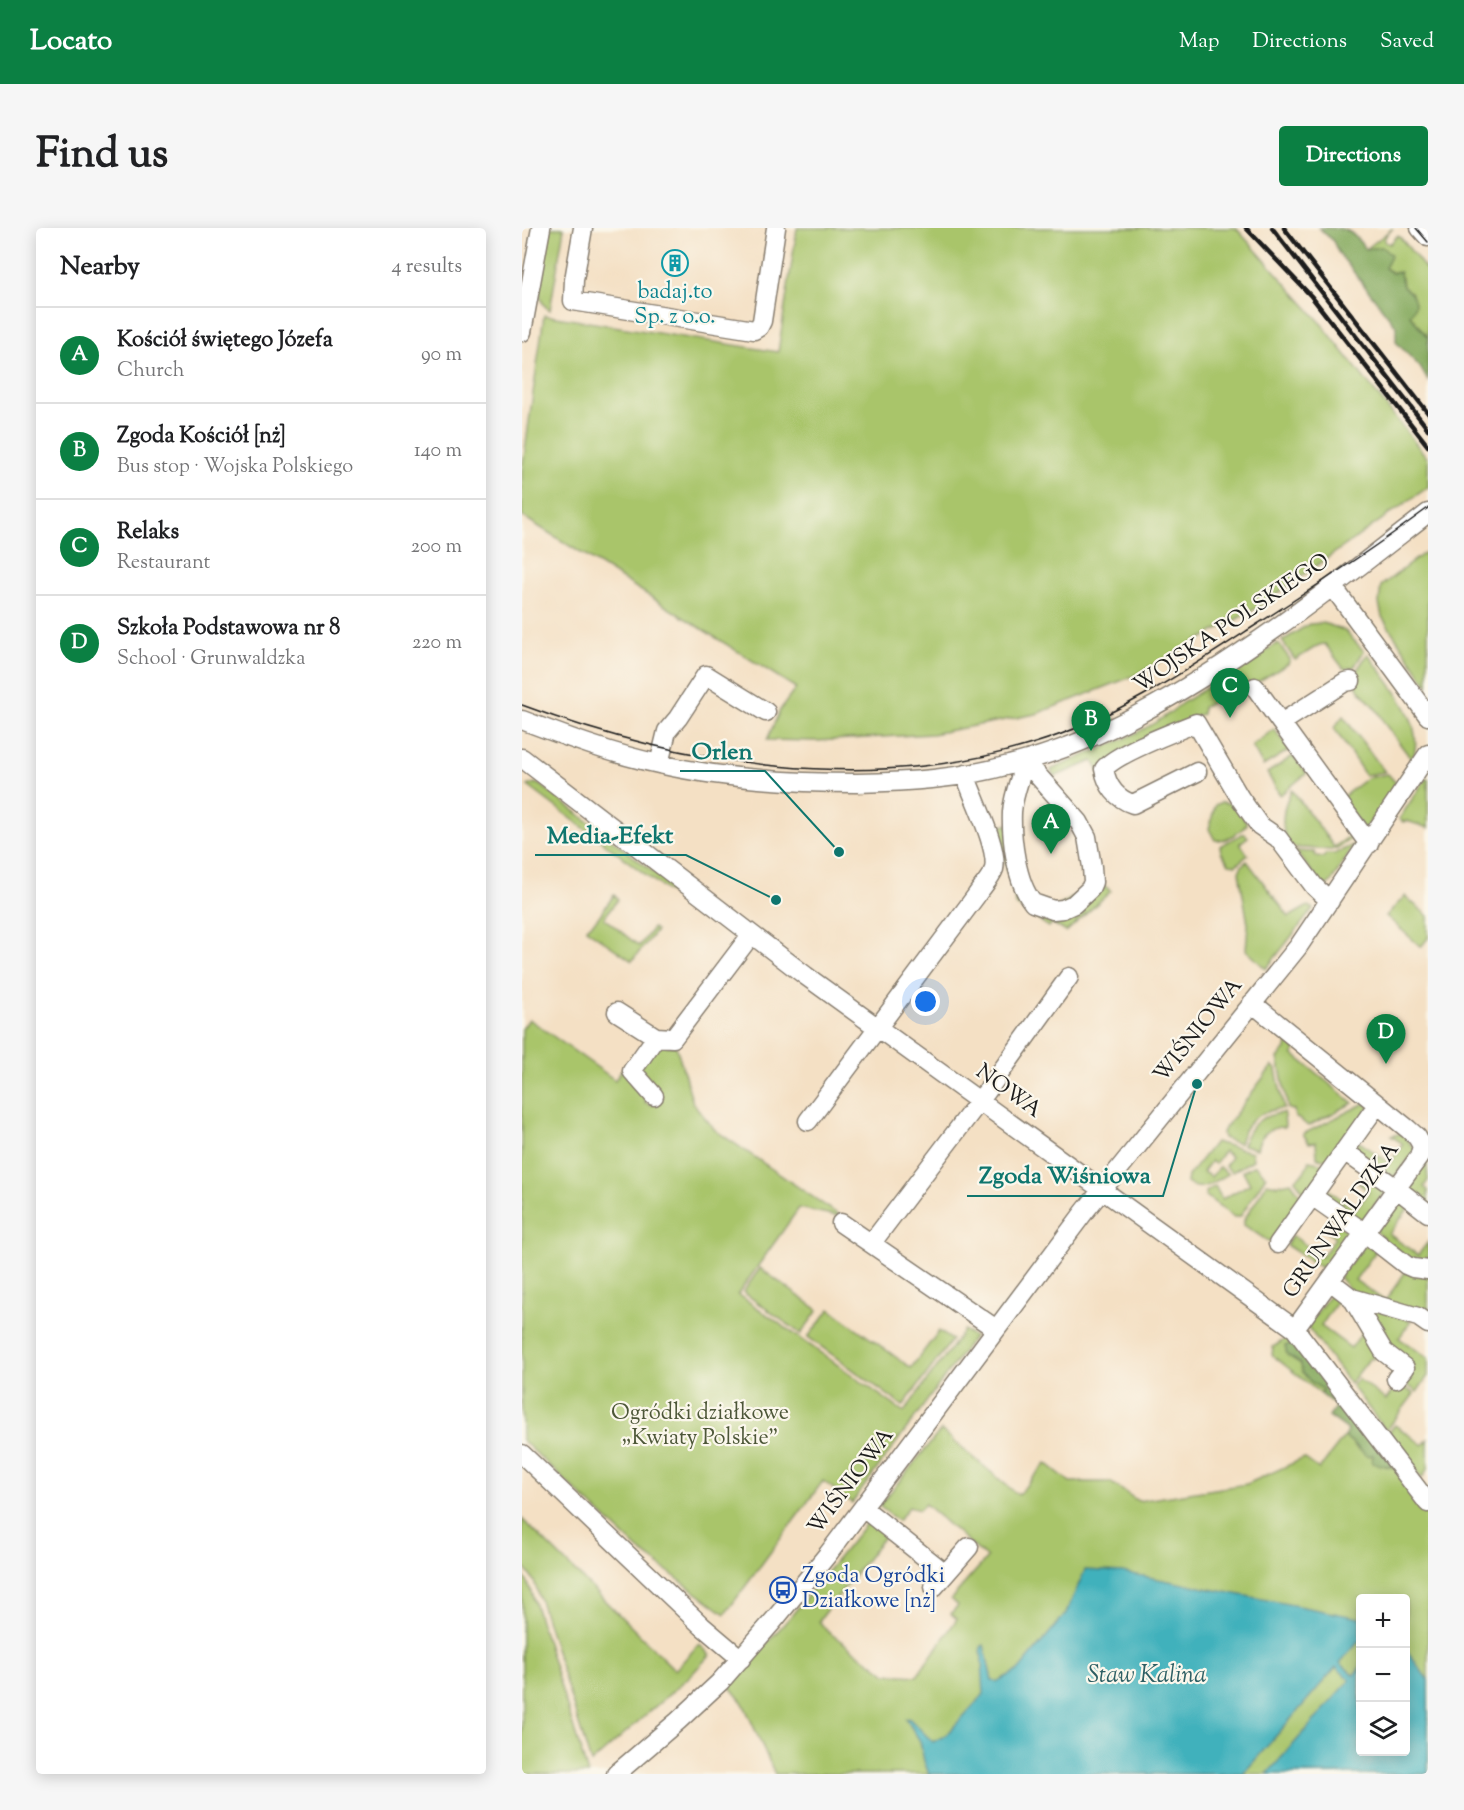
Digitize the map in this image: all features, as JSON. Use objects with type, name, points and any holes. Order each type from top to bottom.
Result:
[{"type":"street","points":[[523,326],[525,290],[541,228]]},
{"type":"street","points":[[583,228],[574,280],[573,301],[754,330],[762,321],[776,228]]},
{"type":"street","points":[[1420,228],[1428,237]]},
{"type":"street","name":"WOJSKA POLSKIEGO","points":[[522,720],[606,750],[659,765],[743,779],[794,783],[922,780],[965,774],[1025,761],[1091,737],[1162,702],[1268,634],[1428,513]]},
{"type":"street","points":[[1332,587],[1428,716]]},
{"type":"street","points":[[659,765],[667,731],[706,675],[766,712]]},
{"type":"street","points":[[1281,723],[1345,682],[1351,681]]},
{"type":"street","points":[[1255,687],[1369,844]]},
{"type":"street","points":[[1197,772],[1132,804],[1116,796],[1104,769],[1110,763],[1131,752],[1196,723],[1240,798],[1259,825],[1278,838],[1314,886],[1330,901]]},
{"type":"street","name":"WIŚNIOWA","points":[[616,1774],[705,1696],[741,1659],[790,1600],[863,1508],[1102,1189],[1298,947],[1428,754]]},
{"type":"street","name":"NOWA","points":[[522,758],[751,934],[1295,1329],[1428,1503]]},
{"type":"street","points":[[1025,761],[1079,822],[1087,837],[1093,882],[1084,896],[1063,909],[1053,910],[1033,903],[1023,886],[1016,855],[1012,811],[1025,761]]},
{"type":"street","points":[[808,1121],[994,870],[986,828],[965,774]]},
{"type":"street","points":[[986,828],[1005,820],[1012,811]]},
{"type":"street","points":[[617,1012],[656,1037],[673,1038],[751,934]]},
{"type":"street","points":[[877,1236],[980,1101],[1069,977]]},
{"type":"street","name":"GRUNWALDZKA","points":[[1252,1003],[1408,1129],[1425,1147],[1295,1329]]},
{"type":"street","points":[[654,1096],[632,1071],[656,1037]]},
{"type":"street","points":[[1278,1244],[1375,1108]]},
{"type":"street","points":[[1344,1151],[1428,1213]]},
{"type":"street","points":[[1312,1196],[1406,1265],[1428,1270]]},
{"type":"street","points":[[841,1223],[996,1329]]},
{"type":"street","points":[[1330,1281],[1352,1298],[1418,1317],[1428,1324]]},
{"type":"street","points":[[1352,1298],[1384,1352],[1405,1368],[1396,1379]]},
{"type":"street","points":[[522,1454],[702,1626],[741,1659]]},
{"type":"street","points":[[863,1508],[940,1580],[969,1547]]},
{"type":"green space","points":[[548,228],[564,228],[550,310],[543,304],[539,284],[539,272]]},
{"type":"green space","points":[[797,228],[1236,228],[1316,317],[1428,459],[1428,487],[1255,609],[1136,675],[1036,714],[932,734],[816,741],[767,740],[780,710],[796,688],[522,516],[522,471],[544,315],[778,352]]},
{"type":"green space","points":[[1319,228],[1343,229],[1351,233],[1366,249],[1382,247],[1391,255],[1385,268],[1392,273],[1400,272],[1403,287],[1410,293],[1415,303],[1410,315],[1428,338],[1428,381],[1420,367],[1396,342],[1396,326],[1338,252],[1333,241]]},
{"type":"green space","points":[[1393,228],[1385,237],[1385,242],[1390,244],[1397,236],[1400,237],[1428,272],[1428,338],[1410,315],[1412,293],[1403,287],[1402,278],[1385,268],[1366,249]]},
{"type":"green space","points":[[1428,550],[1428,686],[1382,617],[1379,603],[1381,586]]},
{"type":"green space","points":[[1323,623],[1344,630],[1364,651],[1354,667],[1343,668],[1325,644],[1319,645],[1295,660],[1282,641],[1309,624]]},
{"type":"green space","points":[[1278,643],[1290,659],[1288,664],[1234,696],[1228,694],[1203,707],[1202,714],[1120,752],[1108,788],[1093,761],[1054,777],[1051,770],[1136,733]]},
{"type":"green space","points":[[1368,654],[1395,690],[1410,718],[1415,732],[1416,746],[1412,760],[1357,687],[1355,675]]},
{"type":"green space","points":[[1343,716],[1385,772],[1365,775],[1334,728]]},
{"type":"green space","points":[[1274,729],[1289,748],[1288,751],[1263,766],[1252,746]]},
{"type":"green space","points":[[1293,756],[1306,774],[1280,795],[1267,773]]},
{"type":"green space","points":[[1388,774],[1397,784],[1365,831],[1340,799],[1367,778]]},
{"type":"green space","points":[[1426,778],[1428,779],[1428,828],[1399,819]]},
{"type":"green space","points":[[535,783],[542,786],[686,897],[682,902],[528,786]]},
{"type":"green space","points":[[1292,790],[1334,847],[1350,836],[1352,838],[1331,850],[1290,847],[1284,834],[1283,818]]},
{"type":"green space","points":[[1222,802],[1236,805],[1247,824],[1232,836],[1215,840],[1209,829],[1215,805]]},
{"type":"green space","points":[[1009,824],[1017,886],[1047,913],[1099,882],[1111,891],[1066,932],[1052,923],[1049,927],[1016,905],[997,828]]},
{"type":"green space","points":[[1242,834],[1248,837],[1240,843],[1248,855],[1236,865],[1229,864],[1220,846]]},
{"type":"green space","points":[[1355,844],[1331,882],[1324,887],[1295,851],[1314,852],[1316,856],[1324,857],[1325,854],[1334,854]]},
{"type":"green space","points":[[1247,861],[1289,917],[1308,906],[1313,909],[1266,969],[1246,950],[1248,924],[1239,872]]},
{"type":"green space","points":[[614,895],[618,899],[604,918],[639,946],[653,928],[656,931],[632,961],[586,929],[597,919]]},
{"type":"green space","points":[[1405,896],[1428,916],[1428,938],[1421,947],[1386,916]]},
{"type":"green space","name":"Ogródki działkowe „Kwiaty Polskie”","points":[[529,1019],[615,1080],[623,1068],[648,1094],[645,1102],[650,1105],[657,1096],[638,1071],[656,1045],[676,1046],[693,1103],[715,1130],[842,1217],[799,1208],[738,1294],[904,1412],[964,1330],[974,1337],[852,1503],[823,1481],[725,1614],[639,1550],[522,1440],[522,1029]]},
{"type":"green space","points":[[1287,1041],[1296,1049],[1293,1054],[1353,1103],[1308,1126],[1295,1117],[1294,1110],[1288,1109],[1278,1058],[1286,1049]]},
{"type":"green space","points":[[1272,1066],[1276,1069],[1284,1109],[1268,1111],[1255,1118],[1245,1129],[1239,1144],[1223,1138],[1222,1132]]},
{"type":"green space","points":[[1365,1103],[1370,1107],[1332,1160],[1317,1158],[1316,1142],[1309,1143],[1303,1134]]},
{"type":"green space","points":[[1284,1113],[1285,1127],[1274,1128],[1266,1132],[1260,1139],[1257,1149],[1243,1145],[1249,1131],[1258,1122],[1270,1115]]},
{"type":"green space","points":[[1402,1133],[1416,1151],[1394,1177],[1350,1148],[1359,1142],[1390,1163],[1403,1144],[1391,1136]]},
{"type":"green space","points":[[1215,1142],[1252,1152],[1253,1160],[1232,1172],[1225,1166],[1231,1157],[1224,1151],[1215,1164],[1211,1161],[1203,1172],[1211,1177],[1219,1167],[1228,1174],[1203,1187],[1187,1183],[1188,1176]]},
{"type":"green space","points":[[1426,1160],[1428,1180],[1424,1187],[1428,1190],[1428,1208],[1407,1187]]},
{"type":"green space","points":[[1309,1161],[1329,1165],[1307,1196],[1295,1180],[1304,1172]]},
{"type":"green space","points":[[1255,1165],[1266,1176],[1240,1217],[1234,1217],[1206,1196],[1206,1192],[1215,1186],[1222,1199],[1250,1184],[1243,1171]]},
{"type":"green space","points":[[1373,1180],[1385,1191],[1363,1221],[1322,1199],[1326,1188],[1356,1210],[1369,1192],[1357,1182]]},
{"type":"green space","points":[[1291,1182],[1302,1197],[1270,1242],[1244,1225],[1244,1220],[1267,1183],[1277,1185]]},
{"type":"green space","points":[[1399,1200],[1410,1206],[1389,1234],[1418,1255],[1428,1242],[1428,1267],[1414,1265],[1377,1233],[1377,1227]]},
{"type":"green space","points":[[1339,1225],[1353,1235],[1328,1269],[1323,1269],[1286,1245],[1292,1235],[1322,1257],[1335,1238],[1325,1230]]},
{"type":"green space","points":[[1365,1244],[1376,1251],[1355,1280],[1385,1301],[1406,1271],[1428,1274],[1428,1309],[1417,1313],[1353,1294],[1339,1277]]},
{"type":"green space","points":[[760,1268],[818,1310],[801,1334],[743,1292]]},
{"type":"green space","points":[[1331,1293],[1339,1299],[1321,1326],[1351,1348],[1366,1327],[1378,1352],[1373,1359],[1370,1358],[1350,1384],[1307,1326]]},
{"type":"green space","points":[[830,1309],[911,1368],[939,1331],[952,1340],[903,1406],[808,1337]]},
{"type":"green space","points":[[1378,1310],[1411,1321],[1399,1338],[1428,1358],[1428,1376],[1417,1392],[1400,1380],[1371,1320]]},
{"type":"green space","points":[[1293,1334],[1301,1364],[1310,1381],[1322,1389],[1321,1394],[1272,1355],[1273,1347]]},
{"type":"green space","points":[[1295,1342],[1395,1468],[1372,1463],[1373,1455],[1367,1456],[1344,1437],[1348,1430],[1329,1416],[1336,1406],[1321,1394],[1322,1389],[1302,1372],[1301,1364],[1287,1355],[1285,1346]]},
{"type":"green space","points":[[1358,1379],[1386,1400],[1398,1383],[1414,1394],[1386,1431],[1352,1386]]},
{"type":"green space","points":[[1395,1425],[1423,1445],[1428,1439],[1428,1469],[1422,1478],[1388,1433]]},
{"type":"green space","points":[[941,1430],[1018,1495],[1046,1463],[1070,1482],[1110,1482],[1138,1501],[1247,1484],[1304,1458],[1319,1469],[1344,1437],[1351,1440],[1357,1449],[1395,1468],[1428,1513],[1428,1774],[775,1774],[743,1703],[729,1686],[791,1616],[869,1520],[886,1534],[819,1621],[827,1631],[887,1674],[917,1676],[957,1619],[951,1614],[958,1605],[951,1599],[987,1558],[925,1504],[919,1510],[909,1507],[898,1521],[879,1506]]},
{"type":"green space","points":[[522,1519],[675,1670],[699,1644],[710,1655],[690,1676],[591,1763],[534,1581],[522,1565]]},
{"type":"green space","points":[[522,1574],[528,1582],[588,1774],[522,1774]]},
{"type":"water","name":"Staw Kalina","points":[[1085,1570],[1122,1572],[1356,1617],[1356,1644],[1340,1663],[1354,1675],[1356,1672],[1356,1756],[1410,1756],[1410,1655],[1428,1680],[1428,1774],[1267,1774],[1350,1680],[1336,1667],[1243,1774],[929,1774],[920,1741],[906,1719],[909,1718],[933,1742],[946,1735],[984,1694],[981,1647],[984,1645],[992,1680],[996,1682],[1019,1670],[1066,1613]]},
{"type":"tram line","points":[[1416,228],[1428,242]]},
{"type":"tram line","points":[[522,705],[646,744],[711,757],[776,766],[842,770],[908,767],[972,759],[1064,733],[1146,694],[1316,586],[1428,508]]},
{"type":"railway","points":[[1246,228],[1311,296],[1428,446]]},
{"type":"railway","points":[[1272,228],[1428,429]]},
{"type":"railway","points":[[1284,228],[1428,413]]},
{"type":"place","name":"badaj.to Sp. z o.o.","points":[[675,263]]},
{"type":"place","name":"Relaks","points":[[1230,718]]},
{"type":"place","name":"Zgoda Kościół [nż]","points":[[1091,751]]},
{"type":"place","name":"Orlen","points":[[839,852]]},
{"type":"place","name":"Kościół świętego Józefa","points":[[1051,854]]},
{"type":"place","name":"Media-Efekt","points":[[776,900]]},
{"type":"place","name":"Szkoła Podstawowa nr 8","points":[[1386,1064]]},
{"type":"place","name":"Zgoda Wiśniowa","points":[[1197,1084]]},
{"type":"place","name":"Zgoda Ogródki Działkowe [nż]","points":[[783,1590]]}]
